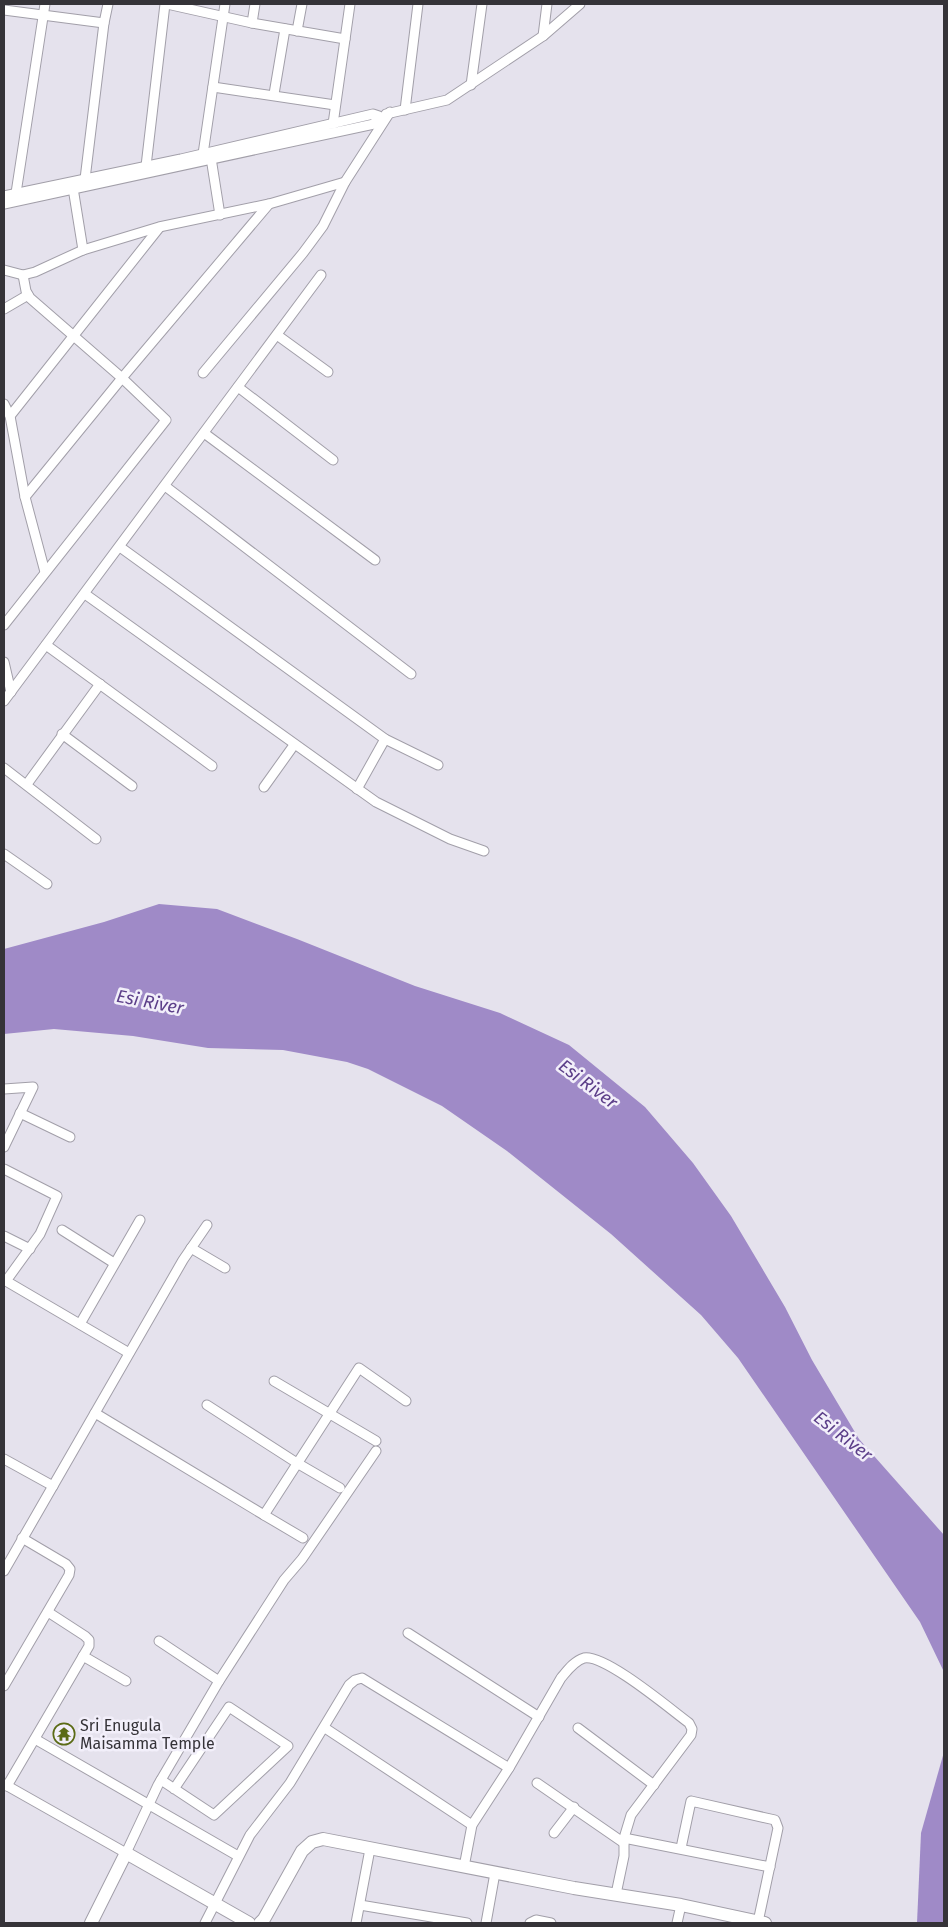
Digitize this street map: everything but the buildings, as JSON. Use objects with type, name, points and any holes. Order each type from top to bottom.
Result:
[{"type":"street","points":[[16,193],[45,4]]},
{"type":"street","points":[[84,179],[108,4]]},
{"type":"street","points":[[146,166],[166,4],[252,23],[345,38]]},
{"type":"street","points":[[220,215],[207,156],[225,4]]},
{"type":"street","points":[[252,23],[255,4]]},
{"type":"street","points":[[297,31],[302,4]]},
{"type":"street","points":[[333,124],[350,4]]},
{"type":"street","points":[[405,110],[418,4]]},
{"type":"street","points":[[471,86],[482,4]]},
{"type":"street","points":[[543,36],[547,4]]},
{"type":"street","points":[[4,196],[146,166],[374,124],[379,116],[390,112],[447,100],[471,86],[543,36],[580,4]]},
{"type":"street","points":[[4,10],[104,23]]},
{"type":"street","points":[[274,94],[285,29]]},
{"type":"street","points":[[214,87],[335,104]]},
{"type":"street","points":[[203,373],[303,253],[323,226],[345,182],[390,112]]},
{"type":"street","points":[[4,204],[373,114],[379,116]]},
{"type":"street","points":[[4,270],[23,275],[35,272],[83,250],[159,228],[269,204],[345,182]]},
{"type":"street","points":[[73,188],[83,250]]},
{"type":"street","points":[[25,497],[122,378],[269,204]]},
{"type":"street","points":[[10,416],[159,228]]},
{"type":"street","points":[[4,625],[166,420],[122,378],[73,337],[28,295],[23,275]]},
{"type":"street","points":[[4,701],[321,275]]},
{"type":"street","points":[[4,309],[28,295]]},
{"type":"street","points":[[276,335],[328,372]]},
{"type":"street","points":[[238,387],[333,460]]},
{"type":"street","points":[[4,404],[10,416],[25,497],[45,572]]},
{"type":"street","points":[[204,433],[375,560]]},
{"type":"street","points":[[164,486],[411,674]]},
{"type":"street","points":[[120,547],[385,739],[438,765]]},
{"type":"street","points":[[85,594],[376,802],[450,840],[484,850]]},
{"type":"street","points":[[46,645],[212,766]]},
{"type":"street","points":[[4,662],[11,692]]},
{"type":"street","points":[[26,784],[100,684]]},
{"type":"street","points":[[62,734],[132,786]]},
{"type":"street","points":[[358,789],[385,739]]},
{"type":"street","points":[[264,787],[294,744]]},
{"type":"street","points":[[4,768],[96,839]]},
{"type":"street","points":[[4,854],[47,884]]},
{"type":"street","points":[[4,1089],[33,1087],[4,1147]]},
{"type":"street","points":[[20,1113],[70,1137]]},
{"type":"street","points":[[4,1168],[57,1196],[40,1234],[5,1282],[129,1353]]},
{"type":"street","points":[[80,1324],[140,1220]]},
{"type":"street","points":[[4,1571],[129,1353],[191,1248],[207,1225]]},
{"type":"street","points":[[62,1230],[114,1263]]},
{"type":"street","points":[[4,1236],[30,1249]]},
{"type":"street","points":[[191,1248],[225,1268]]},
{"type":"street","points":[[264,1515],[358,1368],[406,1401]]},
{"type":"street","points":[[274,1381],[376,1441]]},
{"type":"street","points":[[208,1405],[297,1463],[340,1488]]},
{"type":"street","points":[[95,1413],[304,1538]]},
{"type":"street","points":[[91,1923],[161,1780],[219,1680],[284,1580],[302,1559],[376,1451]]},
{"type":"street","points":[[4,1460],[53,1486]]},
{"type":"street","points":[[4,1686],[69,1575],[70,1569],[66,1564],[22,1538]]},
{"type":"street","points":[[48,1612],[85,1636],[89,1640],[89,1646],[35,1739],[5,1785],[249,1923]]},
{"type":"street","points":[[408,1633],[539,1717]]},
{"type":"street","points":[[159,1642],[219,1680]]},
{"type":"street","points":[[82,1656],[126,1682]]},
{"type":"street","points":[[464,1867],[472,1825],[509,1768],[561,1678],[570,1666],[584,1658],[596,1659],[615,1668],[689,1723],[692,1729],[691,1735],[631,1815],[624,1840],[624,1856],[616,1894]]},
{"type":"street","points":[[204,1923],[216,1904],[250,1835],[290,1783],[325,1728],[349,1685],[354,1680],[362,1678],[509,1768]]},
{"type":"street","points":[[161,1780],[174,1789],[214,1815],[288,1746],[228,1707],[174,1789]]},
{"type":"street","points":[[325,1728],[472,1825]]},
{"type":"street","points":[[578,1728],[654,1785]]},
{"type":"street","points":[[35,1739],[238,1856]]},
{"type":"street","points":[[538,1783],[624,1840],[681,1848],[770,1867]]},
{"type":"street","points":[[260,1923],[302,1851],[312,1842],[323,1839],[496,1873],[681,1905],[762,1922],[778,1828],[775,1820],[691,1801],[681,1848]]},
{"type":"street","points":[[554,1833],[574,1807]]},
{"type":"street","points":[[356,1923],[370,1849]]},
{"type":"street","points":[[486,1923],[496,1873]]},
{"type":"street","points":[[360,1905],[466,1923]]},
{"type":"street","points":[[677,1923],[681,1905]]},
{"type":"street","points":[[530,1923],[536,1920],[552,1923]]},
{"type":"water","name":"Esi River","points":[[159,904],[217,909],[415,986],[500,1013],[569,1045],[645,1107],[693,1163],[731,1216],[785,1307],[812,1360],[859,1439],[944,1535],[944,1672],[920,1622],[738,1358],[701,1315],[611,1234],[507,1151],[442,1106],[368,1069],[347,1062],[283,1050],[208,1048],[133,1036],[54,1029],[4,1034],[4,949],[104,922]]},
{"type":"water","points":[[944,1752],[944,1923],[917,1923],[921,1833]]},
{"type":"place","name":"Sri Enugula Maisamma Temple","points":[[64,1734]]}]
